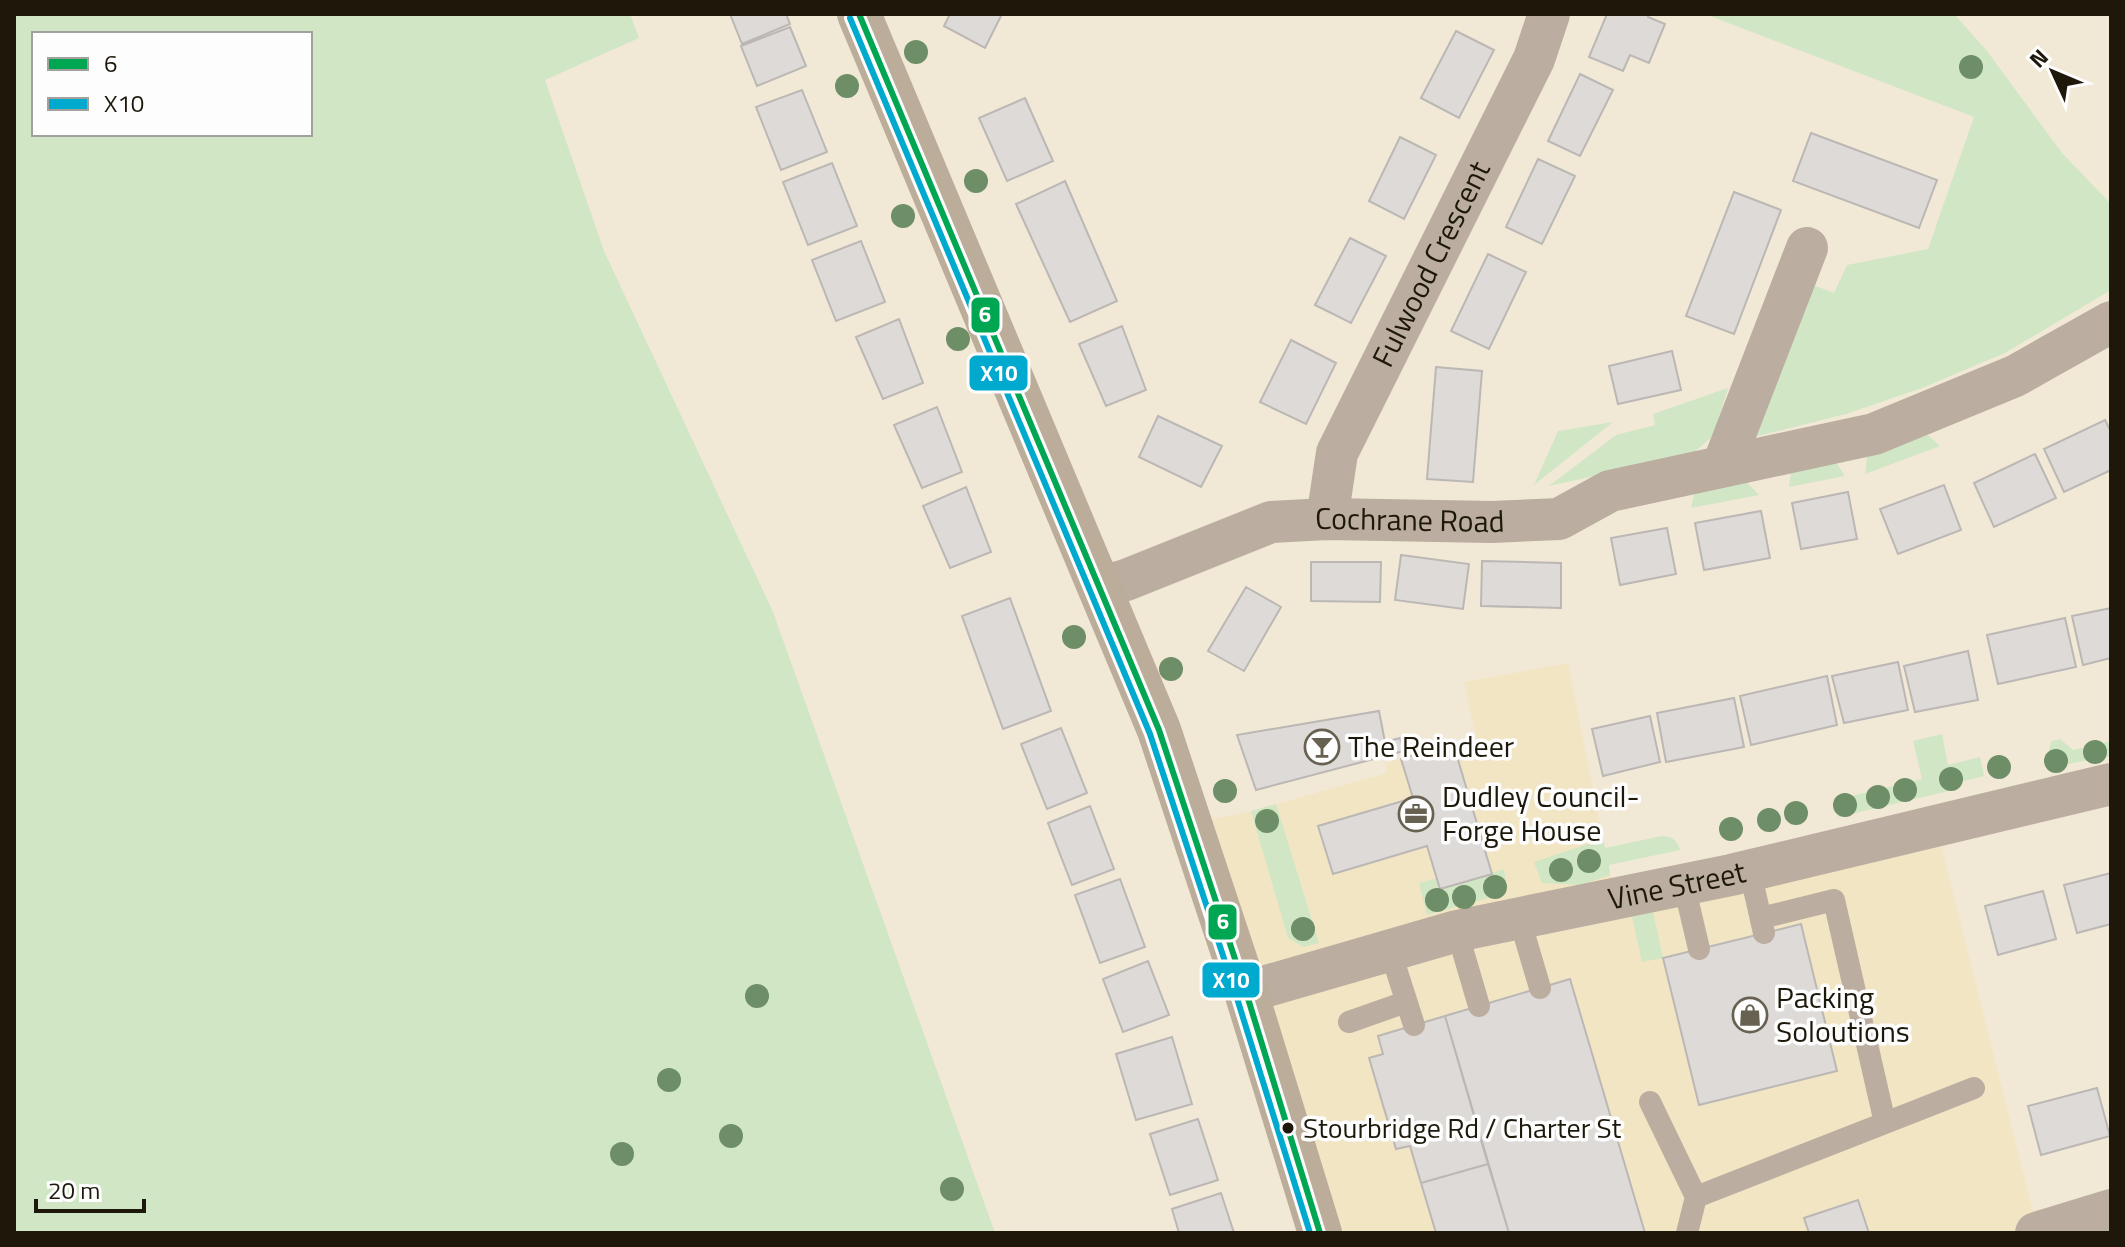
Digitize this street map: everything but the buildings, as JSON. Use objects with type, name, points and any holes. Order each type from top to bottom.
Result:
[{"type":"main road","points":[[859,14],[1159,730],[1246,992],[1320,1233]]},
{"type":"street","name":"Fulwood Crescent","points":[[1327,519],[1337,453],[1534,59],[1549,14]]},
{"type":"street","points":[[1723,465],[1807,248]]},
{"type":"street","name":"Cochrane Road","points":[[1100,587],[1271,522],[1327,519],[1492,522],[1559,519],[1610,491],[1874,434],[2015,376],[2111,322]]},
{"type":"street","name":"Vine Street","points":[[1246,992],[1457,931],[1750,871],[2111,784]]},
{"type":"street","points":[[2036,1233],[2111,1210]]},
{"type":"lane","points":[[1750,871],[1763,926],[1834,900],[1885,1123]]},
{"type":"lane","points":[[1684,885],[1699,949]]},
{"type":"lane","points":[[1519,917],[1540,988]]},
{"type":"lane","points":[[1457,931],[1479,1006]]},
{"type":"lane","points":[[1390,950],[1414,1025]]},
{"type":"lane","points":[[1349,1022],[1406,1002]]},
{"type":"lane","points":[[1696,1197],[1974,1088]]},
{"type":"lane","points":[[1650,1102],[1696,1197],[1687,1233]]},
{"type":"shaded area","points":[[1568,663],[1610,875],[1622,898],[1941,846],[2038,1232],[2111,1210],[2111,1233],[1318,1233],[1186,825],[1251,811],[1387,773],[1385,763],[1476,736],[1464,682]]},
{"type":"green space","points":[[14,14],[630,14],[639,38],[545,80],[604,251],[773,612],[995,1233],[14,1233]]},
{"type":"green space","points":[[1705,14],[1954,14],[1987,51],[2062,153],[2111,204],[2111,290],[2005,353],[1922,388],[1846,414],[1754,437],[1805,282],[1834,293],[1847,265],[1928,249],[1974,117]]},
{"type":"green space","points":[[1728,388],[1714,435],[1691,455],[1549,486],[1616,435],[1655,425],[1653,414]]},
{"type":"green space","points":[[1613,422],[1534,485],[1558,431]]},
{"type":"green space","points":[[1921,429],[1940,446],[1865,474],[1868,448]]},
{"type":"green space","points":[[1832,456],[1845,476],[1789,487],[1792,465]]},
{"type":"green space","points":[[1741,476],[1759,495],[1691,508],[1696,486]]},
{"type":"green space","points":[[1942,734],[1948,765],[1980,757],[1984,776],[1952,784],[1953,790],[1838,817],[1836,807],[1840,800],[1922,779],[1913,741]]},
{"type":"green space","points":[[2060,739],[2073,750],[2111,741],[2111,756],[2051,767],[2049,748],[2052,741]]},
{"type":"green space","points":[[1276,804],[1319,943],[1303,947],[1288,938],[1251,811]]},
{"type":"green space","points":[[1662,836],[1674,839],[1680,850],[1609,865],[1610,875],[1581,885],[1542,883],[1534,862],[1603,839],[1605,848]]},
{"type":"green space","points":[[1504,869],[1506,883],[1499,895],[1427,915],[1419,883],[1437,878],[1441,889]]},
{"type":"green space","points":[[1653,912],[1663,958],[1642,962],[1632,917]]},
{"type":"transit line","name":"6","points":[[859,14],[1159,730],[1246,992],[1320,1233]]},
{"type":"transit line","name":"X10","points":[[850,18],[1150,734],[1310,1233]]},
{"type":"place","name":"The Reindeer","points":[[1322,747]]},
{"type":"place","name":"Dudley Council- Forge House","points":[[1416,814]]},
{"type":"place","name":"Packing Soloutions","points":[[1750,1015]]},
{"type":"place","name":"Stourbridge Rd / Charter St","points":[[1288,1128]]}]
